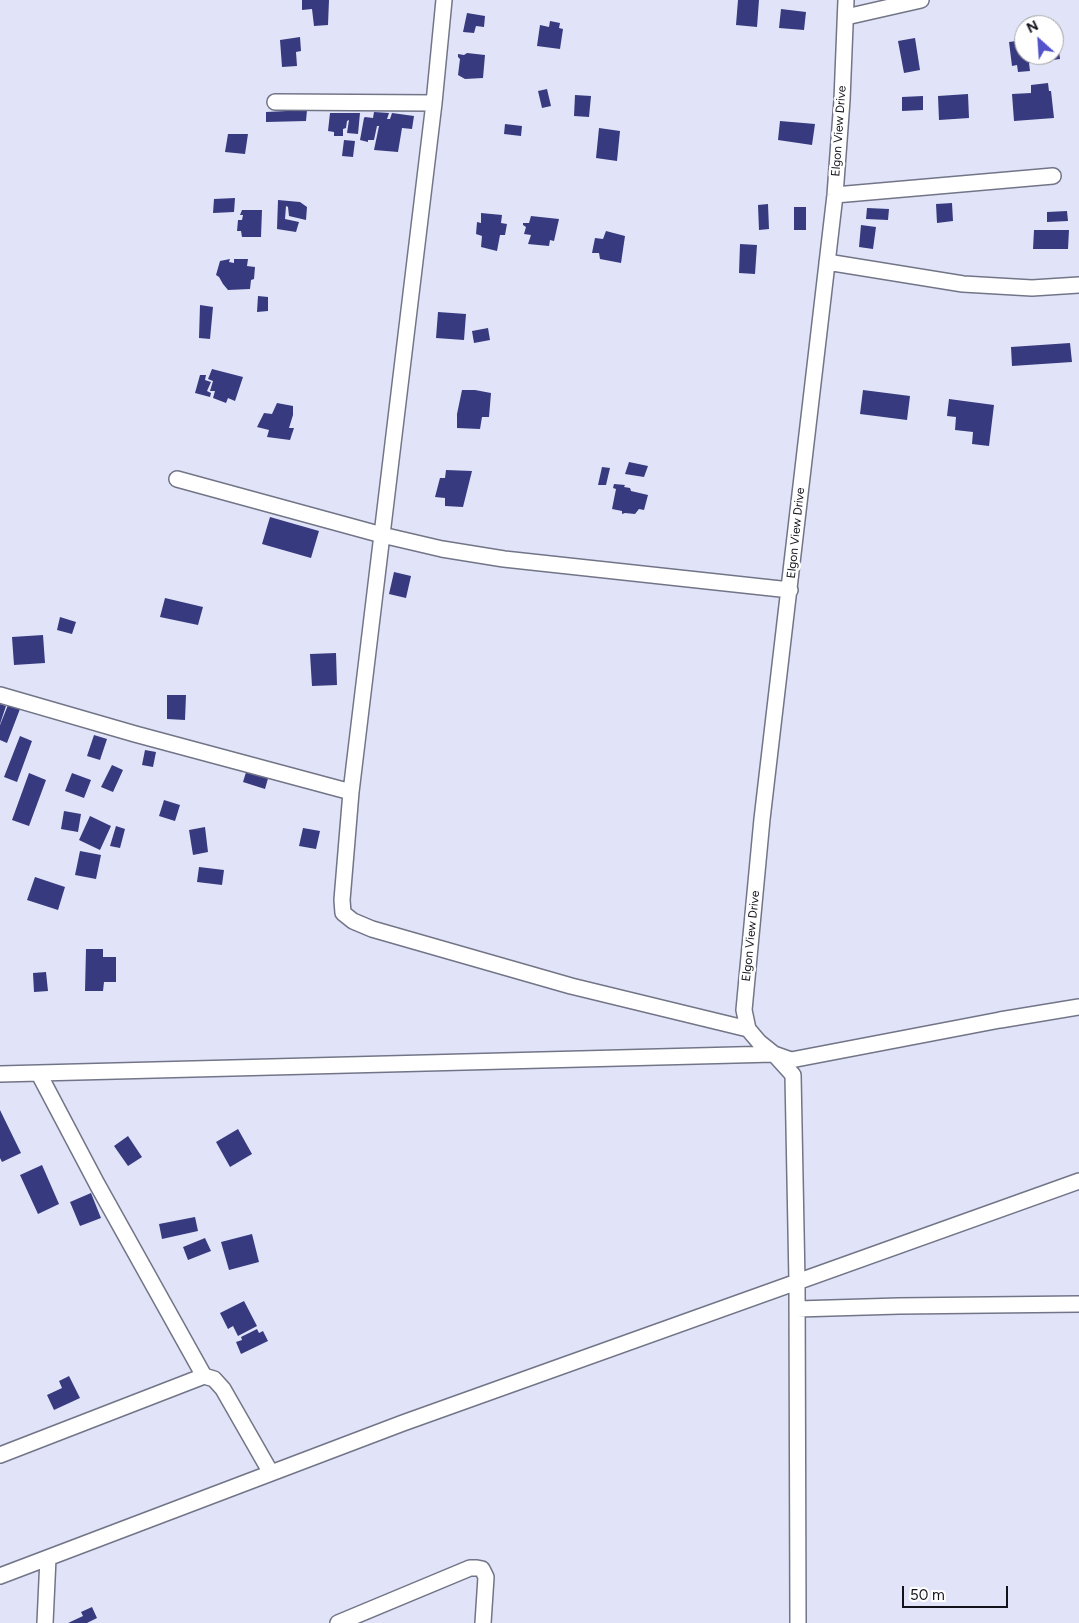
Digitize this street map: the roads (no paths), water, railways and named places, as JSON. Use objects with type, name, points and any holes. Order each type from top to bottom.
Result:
[{"type":"street","points":[[444,0],[434,103],[351,792],[342,900],[343,913],[353,921],[372,929],[571,986],[748,1029],[793,1075],[797,1282],[798,1623]]},
{"type":"street","name":"Elgon View Drive","points":[[748,1029],[744,1010],[762,819],[835,195],[846,0]]},
{"type":"street","points":[[846,16],[921,0]]},
{"type":"street","points":[[275,102],[434,103]]},
{"type":"street","points":[[835,195],[1054,176]]},
{"type":"street","points":[[827,262],[963,284],[1032,288],[1079,284]]},
{"type":"street","points":[[178,479],[382,535],[442,549],[504,559],[790,590]]},
{"type":"street","points":[[0,695],[135,734],[351,792]]},
{"type":"street","points":[[0,1074],[774,1054],[791,1060],[1000,1020],[1079,1007]]},
{"type":"street","points":[[39,1074],[97,1184],[204,1376],[214,1380],[223,1389],[271,1474]]},
{"type":"street","points":[[0,1576],[404,1423],[1079,1181]]},
{"type":"street","points":[[797,1309],[1079,1304]]},
{"type":"street","points":[[0,1455],[204,1376]]},
{"type":"street","points":[[46,1623],[48,1558]]},
{"type":"street","points":[[338,1623],[470,1568],[477,1568],[482,1569],[486,1578],[483,1623]]}]
